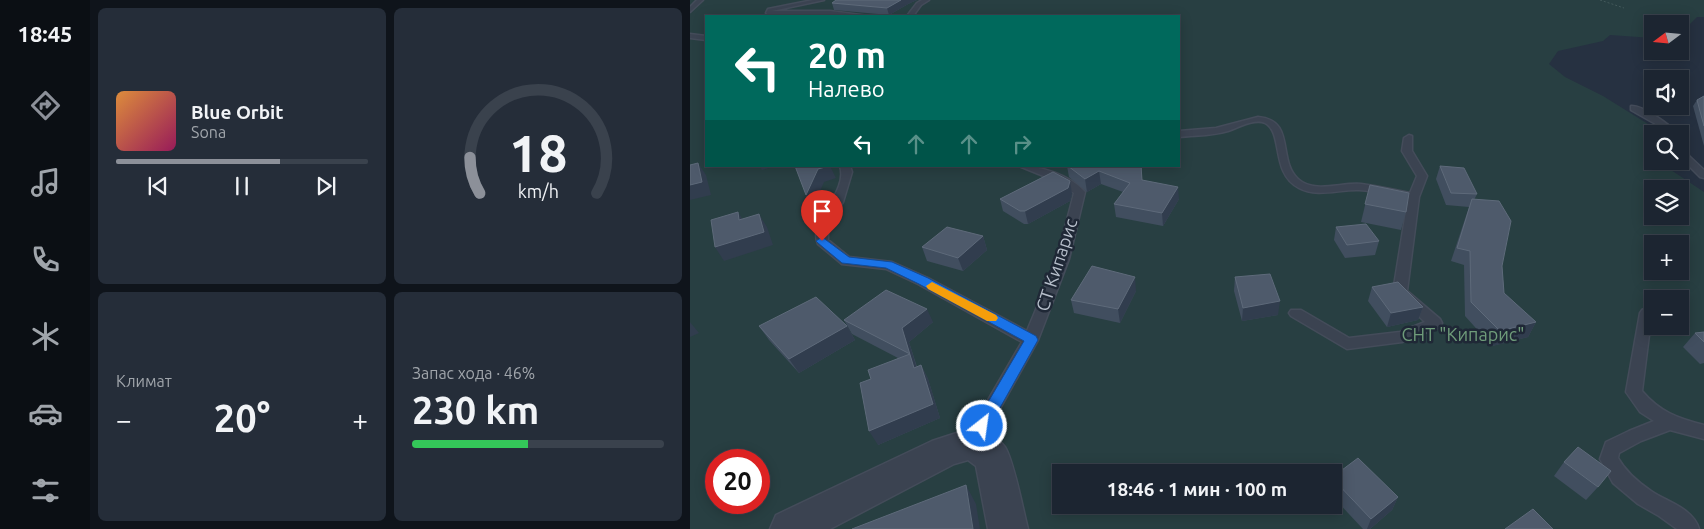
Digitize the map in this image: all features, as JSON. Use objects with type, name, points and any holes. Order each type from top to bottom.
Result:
[{"type":"street","points":[[790,529],[944,452],[972,443],[992,457],[1008,529]]},
{"type":"lane","points":[[690,10],[700,0]]},
{"type":"lane","points":[[822,0],[779,7],[770,10],[769,13],[853,15]]},
{"type":"lane","points":[[911,15],[919,4],[926,0]]},
{"type":"lane","points":[[690,36],[705,38]]},
{"type":"lane","points":[[1634,108],[1664,125]]},
{"type":"lane","points":[[1180,134],[1220,131],[1247,122],[1264,120],[1270,123],[1277,132],[1286,171],[1292,180],[1305,187],[1330,189],[1357,187],[1414,197]]},
{"type":"lane","points":[[1296,313],[1347,344],[1402,336],[1434,322],[1400,292],[1414,197],[1422,176],[1407,152],[1410,138]]},
{"type":"lane","points":[[1689,160],[1704,175]]},
{"type":"lane","points":[[845,167],[847,172],[838,202],[822,227],[822,241],[846,261],[888,265],[923,281],[1031,340]]},
{"type":"lane","name":"СТ Кипарис","points":[[972,443],[1031,340],[1063,259],[1080,192],[1055,176],[1027,167]]},
{"type":"lane","points":[[1644,331],[1634,392],[1646,407],[1670,423],[1704,432]]},
{"type":"lane","points":[[1670,423],[1635,436],[1612,448],[1609,459],[1619,477],[1645,498],[1666,509],[1688,525],[1689,529]]},
{"type":"path","points":[[1600,0],[1624,8]]},
{"type":"green space","name":"СНТ \"Кипарис\"","points":[[690,0],[1704,0],[1704,17],[1697,17],[1689,25],[1689,15],[1644,15],[1644,37],[1610,35],[1603,41],[1558,51],[1549,64],[1565,77],[1603,96],[1648,124],[1644,125],[1644,170],[1671,170],[1686,180],[1644,180],[1644,225],[1689,225],[1689,182],[1704,192],[1704,529],[690,529]]},
{"type":"building","points":[[836,0],[901,0],[887,8],[832,3]]},
{"type":"building","points":[[1704,96],[1704,126],[1697,100]]},
{"type":"building","points":[[698,163],[702,182],[690,185],[690,165]]},
{"type":"building","points":[[1440,166],[1464,168],[1477,194],[1451,193]]},
{"type":"building","points":[[795,167],[825,167],[818,169],[806,195]]},
{"type":"building","points":[[1069,167],[1141,167],[1142,180],[1178,187],[1162,213],[1114,204],[1130,183],[1099,171],[1085,179]]},
{"type":"building","points":[[1053,172],[1070,181],[1068,188],[1025,211],[1020,211],[1000,199]]},
{"type":"building","points":[[1370,185],[1409,193],[1406,212],[1365,204]]},
{"type":"building","points":[[1472,199],[1499,201],[1511,221],[1502,266],[1504,293],[1536,322],[1500,331],[1471,302],[1470,251],[1457,248]]},
{"type":"building","points":[[738,212],[739,220],[759,214],[764,232],[715,247],[711,220]]},
{"type":"building","points":[[1366,224],[1379,241],[1347,245],[1336,227]]},
{"type":"building","points":[[947,227],[983,236],[958,258],[922,247]]},
{"type":"building","points":[[1092,266],[1135,277],[1118,309],[1071,300]]},
{"type":"building","points":[[1270,274],[1280,301],[1243,308],[1235,277]]},
{"type":"building","points":[[1398,282],[1423,307],[1391,313],[1372,287]]},
{"type":"building","points":[[886,290],[927,309],[902,328],[910,354],[844,320]]},
{"type":"building","points":[[816,297],[847,326],[789,359],[759,326]]},
{"type":"building","points":[[1704,332],[1704,342],[1695,333]]},
{"type":"building","points":[[910,354],[914,368],[921,365],[933,404],[869,431],[860,383],[871,379],[868,370]]},
{"type":"building","points":[[1578,447],[1611,471],[1598,487],[1564,462]]},
{"type":"building","points":[[1358,458],[1398,497],[1371,519],[1342,488],[1342,470]]},
{"type":"building","points":[[966,485],[973,529],[852,529]]},
{"type":"building","points":[[1533,509],[1553,529],[1505,529]]},
{"type":"slow traffic","points":[[932,286],[991,318]]},
{"type":"route","points":[[822,241],[846,261],[888,265],[923,281],[1031,340],[982,426]]}]
